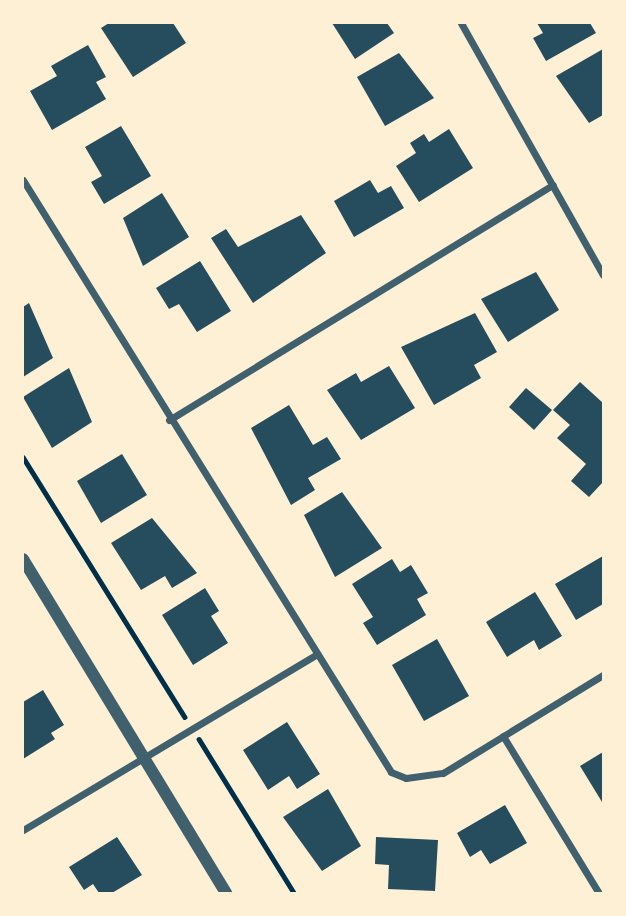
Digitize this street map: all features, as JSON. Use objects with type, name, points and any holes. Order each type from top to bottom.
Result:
[{"type":"street","points":[[461,23],[603,275]]},
{"type":"street","points":[[23,180],[375,756],[406,778],[443,773],[603,675]]},
{"type":"street","points":[[169,420],[553,185]]},
{"type":"street","points":[[23,559],[226,893]]},
{"type":"street","points":[[23,830],[314,656]]},
{"type":"street","points":[[503,736],[599,893]]},
{"type":"path","points":[[23,457],[174,698]]},
{"type":"path","points":[[207,751],[294,893]]},
{"type":"building","points":[[109,23],[173,23],[186,43],[133,77],[101,28]]},
{"type":"building","points":[[332,23],[387,23],[394,33],[355,59]]},
{"type":"building","points":[[537,23],[590,23],[596,33],[546,61],[533,38],[543,33]]},
{"type":"building","points":[[88,45],[106,77],[96,82],[106,99],[52,130],[30,91],[57,76],[51,66]]},
{"type":"building","points":[[603,49],[603,115],[589,123],[556,76]]},
{"type":"building","points":[[399,53],[434,98],[385,126],[357,77]]},
{"type":"building","points":[[121,126],[151,176],[104,204],[91,182],[102,176],[85,147]]},
{"type":"building","points":[[449,129],[473,168],[419,202],[396,166],[416,153],[410,143],[424,134],[429,142]]},
{"type":"building","points":[[370,180],[378,193],[391,186],[404,208],[354,237],[334,201]]},
{"type":"building","points":[[162,193],[189,237],[143,266],[123,218]]},
{"type":"building","points":[[301,215],[326,253],[253,303],[211,238],[226,229],[238,247]]},
{"type":"building","points":[[200,261],[231,311],[197,332],[179,304],[169,309],[156,288]]},
{"type":"building","points":[[536,272],[559,310],[508,342],[481,299]]},
{"type":"building","points":[[29,303],[53,358],[23,377],[23,307]]},
{"type":"building","points":[[475,313],[497,352],[474,365],[481,378],[434,405],[401,347]]},
{"type":"building","points":[[389,366],[415,408],[361,440],[327,390],[356,373],[361,382]]},
{"type":"building","points":[[69,368],[92,422],[52,448],[23,397]]},
{"type":"building","points":[[580,382],[603,403],[603,482],[589,497],[571,481],[586,464],[557,438],[570,425],[553,410]]},
{"type":"building","points":[[526,388],[552,410],[534,430],[509,407]]},
{"type":"building","points":[[289,405],[313,445],[327,437],[341,459],[308,478],[315,490],[291,505],[251,428]]},
{"type":"building","points":[[122,454],[147,495],[101,523],[77,481]]},
{"type":"building","points":[[342,492],[382,548],[335,577],[304,515]]},
{"type":"building","points":[[152,518],[197,573],[172,588],[165,576],[141,590],[111,543]]},
{"type":"building","points":[[603,556],[603,604],[576,620],[555,584]]},
{"type":"building","points":[[392,559],[400,572],[411,565],[428,593],[417,599],[426,615],[377,645],[363,623],[373,617],[352,584]]},
{"type":"building","points":[[205,588],[219,611],[211,616],[228,643],[193,665],[162,615]]},
{"type":"building","points":[[535,592],[562,636],[539,650],[534,640],[507,657],[486,622]]},
{"type":"building","points":[[437,639],[469,696],[424,721],[392,665]]},
{"type":"building","points":[[43,690],[64,725],[51,733],[55,739],[23,759],[23,702]]},
{"type":"building","points":[[287,722],[320,774],[297,789],[289,776],[268,790],[243,750]]},
{"type":"building","points":[[603,752],[603,801],[602,802],[580,766]]},
{"type":"building","points":[[328,789],[361,846],[322,871],[283,817]]},
{"type":"building","points":[[505,805],[527,843],[490,864],[481,850],[470,857],[457,833]]},
{"type":"building","points":[[117,837],[142,875],[112,893],[99,893],[93,884],[84,890],[69,867]]},
{"type":"building","points":[[376,837],[438,840],[435,891],[388,889],[389,865],[375,864]]}]
